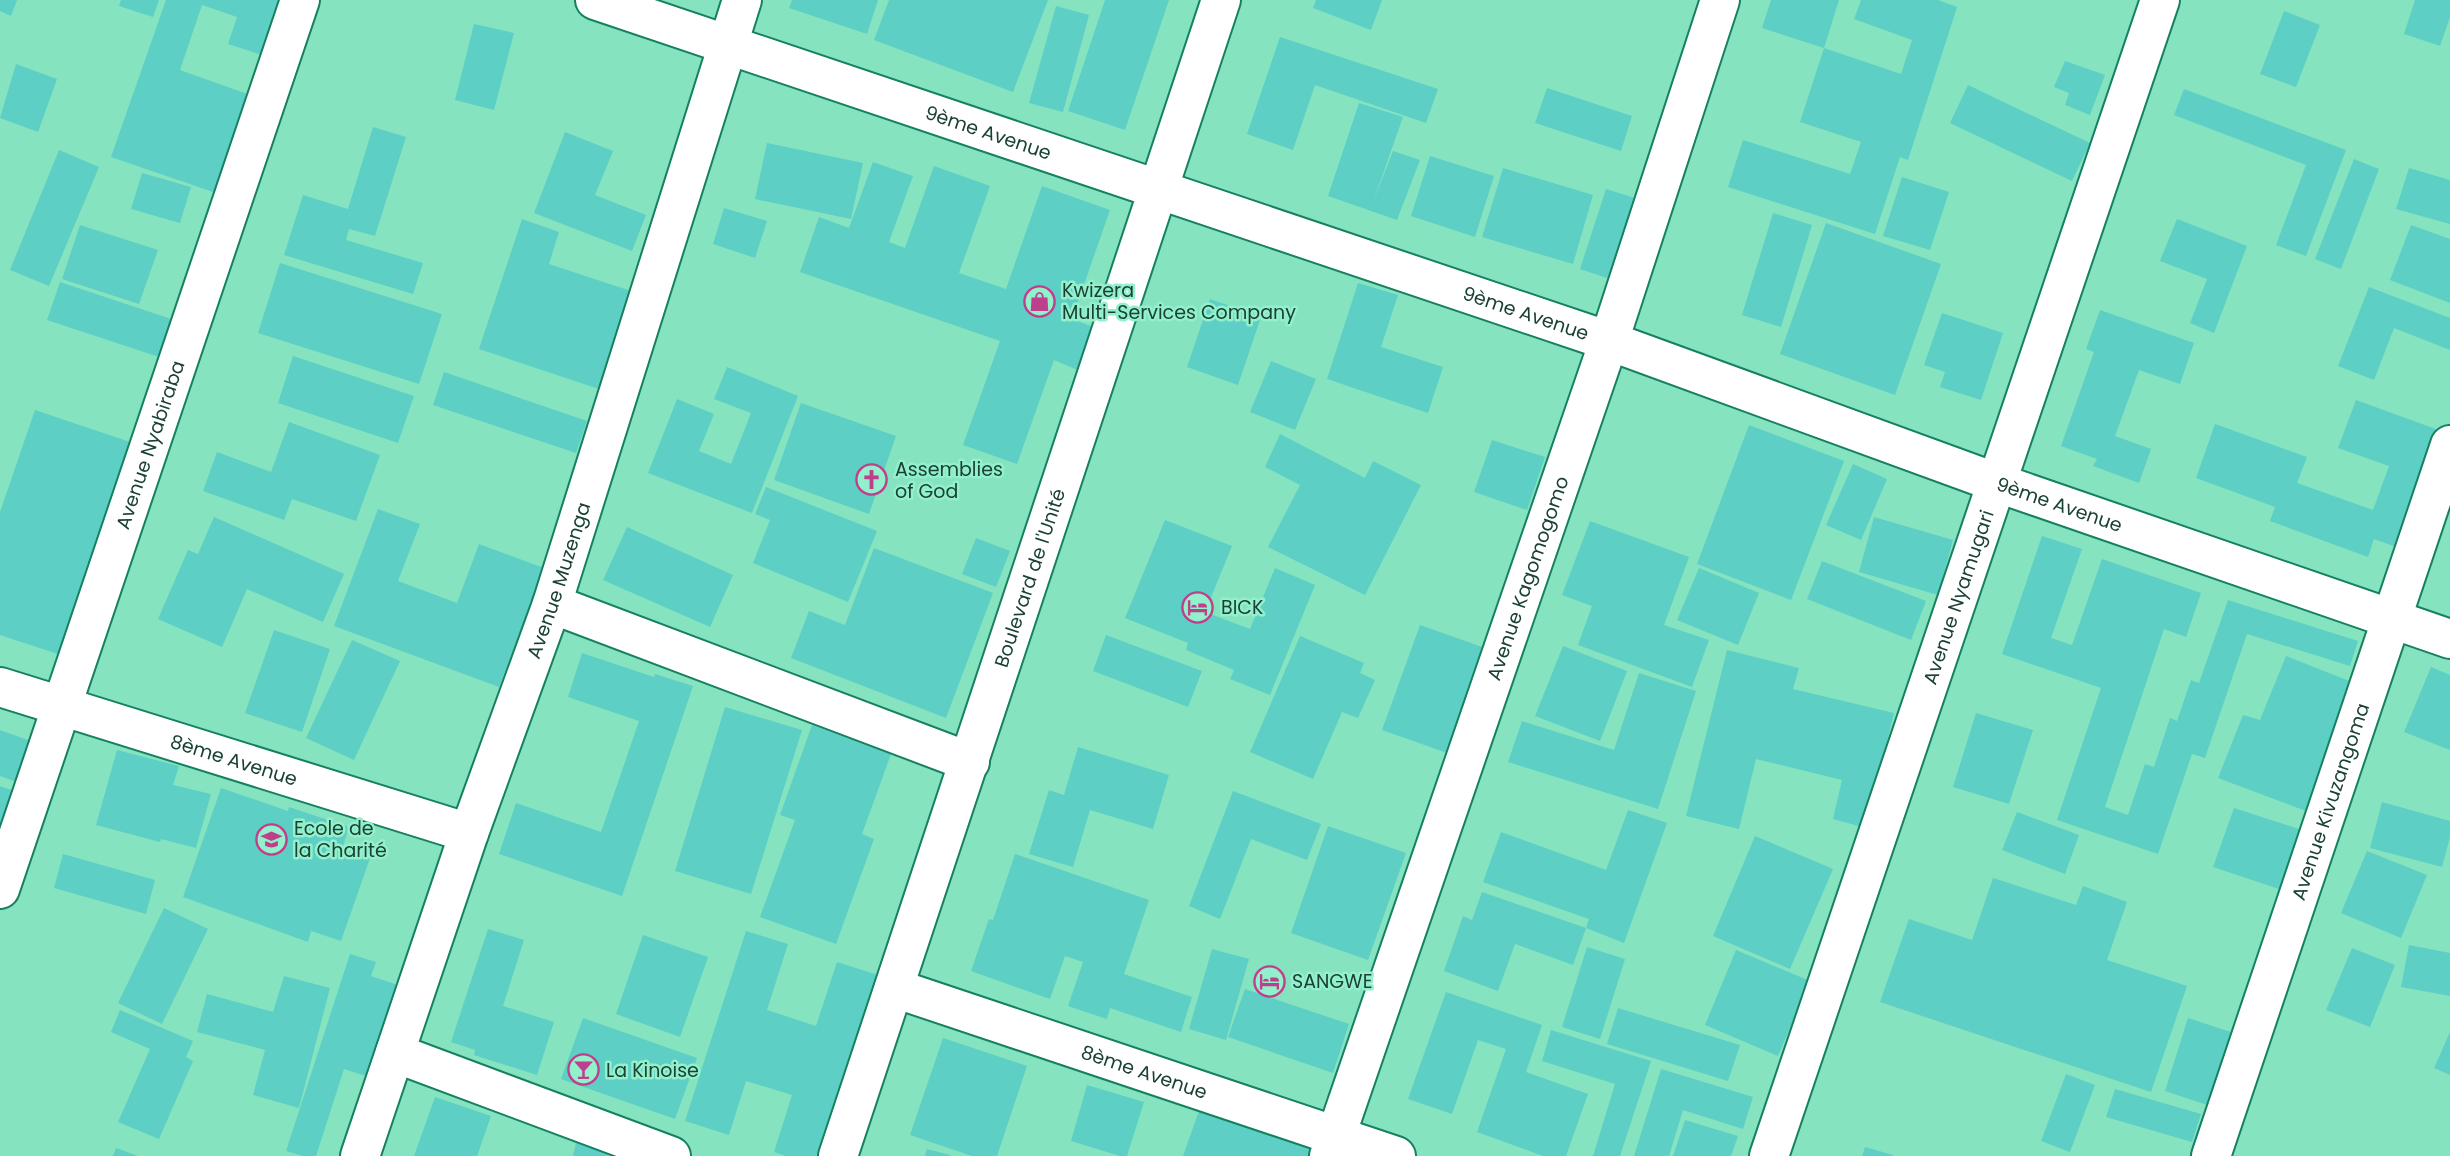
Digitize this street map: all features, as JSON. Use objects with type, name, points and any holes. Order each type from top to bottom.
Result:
[{"type":"street","name":"Avenue Nyabiraba","points":[[0,889],[300,0]]},
{"type":"street","name":"9ème Avenue","points":[[595,0],[1609,341],[1995,482],[2391,621],[2450,639]]},
{"type":"street","name":"Avenue Muzenga","points":[[360,1156],[551,604],[742,0]]},
{"type":"street","name":"Boulevard de l'Unité","points":[[838,1156],[1221,0]]},
{"type":"street","name":"Avenue Kagomogomo","points":[[1333,1146],[1609,341],[1720,0]]},
{"type":"street","name":"Avenue Nyamugari","points":[[1769,1156],[2160,0]]},
{"type":"street","name":"Avenue Kivuzangoma","points":[[2211,1156],[2450,445]]},
{"type":"street","points":[[551,604],[970,762]]},
{"type":"street","name":"8ème Avenue","points":[[0,687],[470,833]]},
{"type":"street","name":"8ème Avenue","points":[[894,988],[1333,1146],[1396,1156]]},
{"type":"street","points":[[395,1053],[671,1156]]},
{"type":"building","points":[[0,0],[17,0],[11,16],[0,11]]},
{"type":"building","points":[[121,0],[159,0],[153,17],[119,6]]},
{"type":"building","points":[[166,0],[292,0],[271,58],[228,44],[237,17],[202,5],[180,70],[253,96],[219,194],[111,157]]},
{"type":"building","points":[[792,0],[878,0],[867,34],[789,8]]},
{"type":"building","points":[[889,0],[1048,0],[1013,92],[874,40]]},
{"type":"building","points":[[1105,0],[1169,0],[1125,130],[1068,111]]},
{"type":"building","points":[[1316,0],[1382,0],[1371,30],[1313,8]]},
{"type":"building","points":[[1771,0],[1839,0],[1824,48],[1762,28]]},
{"type":"building","points":[[1861,0],[1938,0],[1957,7],[1908,160],[1900,157],[1875,234],[1728,187],[1743,140],[1850,174],[1861,142],[1800,122],[1824,48],[1901,74],[1912,40],[1854,19]]},
{"type":"building","points":[[2415,0],[2450,0],[2450,17],[2440,46],[2404,34]]},
{"type":"building","points":[[1056,6],[1089,15],[1063,112],[1029,103]]},
{"type":"building","points":[[2284,11],[2320,25],[2296,87],[2260,74]]},
{"type":"building","points":[[474,24],[514,33],[494,110],[455,100]]},
{"type":"building","points":[[1280,37],[1438,89],[1426,123],[1315,85],[1293,150],[1247,134]]},
{"type":"building","points":[[2065,61],[2105,75],[2090,115],[2065,105],[2069,93],[2054,87]]},
{"type":"building","points":[[16,64],[57,79],[38,132],[0,118]]},
{"type":"building","points":[[1968,85],[2090,143],[2072,181],[1950,123]]},
{"type":"building","points":[[1547,88],[1632,116],[1621,151],[1535,123]]},
{"type":"building","points":[[2184,89],[2346,150],[2306,256],[2276,245],[2306,165],[2174,115]]},
{"type":"building","points":[[1359,103],[1403,117],[1373,202],[1393,151],[1420,160],[1397,220],[1328,196]]},
{"type":"building","points":[[373,127],[406,137],[375,236],[349,229],[346,240],[423,263],[413,294],[284,255],[303,195],[348,209]]},
{"type":"building","points":[[565,132],[613,151],[595,195],[646,215],[632,251],[534,213]]},
{"type":"building","points":[[767,143],[863,163],[851,219],[755,199]]},
{"type":"building","points":[[59,150],[99,167],[49,286],[10,270]]},
{"type":"building","points":[[1430,156],[1494,176],[1475,237],[1411,216]]},
{"type":"building","points":[[2354,159],[2379,169],[2341,269],[2315,259]]},
{"type":"building","points":[[873,162],[913,176],[889,242],[905,248],[934,166],[990,186],[959,273],[1006,289],[1042,186],[1110,210],[1072,319],[1096,328],[1080,371],[1054,360],[1017,464],[963,445],[1000,341],[800,272],[819,217],[849,228]]},
{"type":"building","points":[[1503,168],[1593,195],[1573,264],[1482,237]]},
{"type":"building","points":[[2409,168],[2450,180],[2450,224],[2396,209]]},
{"type":"building","points":[[142,173],[191,187],[180,223],[131,209]]},
{"type":"building","points":[[1902,177],[1949,192],[1930,250],[1883,236]]},
{"type":"building","points":[[1606,189],[1635,198],[1610,279],[1580,269]]},
{"type":"building","points":[[724,208],[767,221],[755,258],[713,244]]},
{"type":"building","points":[[1773,213],[1812,225],[1781,327],[1742,315]]},
{"type":"building","points":[[522,219],[559,232],[549,264],[634,292],[602,390],[479,349]]},
{"type":"building","points":[[2177,219],[2247,246],[2214,333],[2190,323],[2207,279],[2160,261]]},
{"type":"building","points":[[1826,223],[1941,264],[1895,395],[1780,354]]},
{"type":"building","points":[[80,225],[158,250],[139,304],[62,279]]},
{"type":"building","points":[[2411,225],[2450,239],[2450,303],[2390,280]]},
{"type":"building","points":[[280,263],[442,314],[419,384],[258,333]]},
{"type":"building","points":[[60,282],[171,319],[159,357],[47,320]]},
{"type":"building","points":[[1358,283],[1398,295],[1381,347],[1443,367],[1428,413],[1327,379]]},
{"type":"building","points":[[2369,287],[2450,318],[2450,350],[2394,328],[2374,380],[2338,366]]},
{"type":"building","points":[[1210,299],[1261,317],[1238,385],[1187,367]]},
{"type":"building","points":[[2100,310],[2194,343],[2180,384],[2139,370],[2115,436],[2151,449],[2139,483],[2093,466],[2097,459],[2061,446],[2094,352],[2086,349]]},
{"type":"building","points":[[1942,313],[2003,333],[1981,400],[1940,387],[1945,372],[1924,365]]},
{"type":"building","points":[[293,356],[414,396],[398,443],[278,403]]},
{"type":"building","points":[[1271,361],[1316,379],[1295,430],[1250,412]]},
{"type":"building","points":[[727,367],[798,396],[752,513],[648,473],[677,399],[714,414],[699,451],[731,464],[751,413],[714,399]]},
{"type":"building","points":[[444,372],[587,421],[576,453],[433,405]]},
{"type":"building","points":[[2356,400],[2444,432],[2407,551],[2374,539],[2368,557],[2270,521],[2275,507],[2196,478],[2215,424],[2307,457],[2297,483],[2373,510],[2389,466],[2338,448]]},
{"type":"building","points":[[801,403],[896,436],[869,514],[774,480]]},
{"type":"building","points":[[35,410],[136,444],[64,656],[0,635],[0,512]]},
{"type":"building","points":[[289,422],[380,455],[356,521],[292,499],[284,520],[203,491],[217,452],[271,472]]},
{"type":"building","points":[[1749,425],[1844,461],[1791,600],[1697,564]]},
{"type":"building","points":[[1280,434],[1365,478],[1373,461],[1421,485],[1365,595],[1268,547],[1300,485],[1265,467]]},
{"type":"building","points":[[1492,440],[1545,457],[1527,510],[1474,492]]},
{"type":"building","points":[[1853,464],[1887,479],[1861,540],[1826,525]]},
{"type":"building","points":[[766,487],[877,531],[848,602],[753,563],[770,520],[755,514]]},
{"type":"building","points":[[378,509],[420,524],[398,581],[457,603],[479,544],[544,568],[499,687],[334,626]]},
{"type":"building","points":[[214,517],[344,574],[323,622],[247,589],[222,647],[158,619],[188,550],[198,554]]},
{"type":"building","points":[[1874,517],[1953,540],[1938,595],[1859,572]]},
{"type":"building","points":[[1165,520],[1232,546],[1205,612],[1250,629],[1275,568],[1315,585],[1270,695],[1230,679],[1234,670],[1186,650],[1188,643],[1125,618]]},
{"type":"building","points":[[1590,521],[1689,557],[1664,625],[1709,640],[1692,687],[1578,645],[1592,606],[1562,595]]},
{"type":"building","points":[[627,527],[733,575],[710,627],[603,580]]},
{"type":"building","points":[[2042,536],[2082,549],[2051,638],[2072,645],[2102,559],[2201,593],[2186,637],[2164,629],[2105,807],[2128,815],[2145,764],[2154,767],[2170,718],[2177,721],[2191,680],[2199,683],[2228,600],[2358,641],[2350,666],[2247,634],[2205,758],[2192,754],[2158,854],[2057,820],[2101,688],[2002,654]]},
{"type":"building","points":[[976,538],[1010,551],[996,587],[962,574]]},
{"type":"building","points":[[874,548],[993,593],[946,718],[791,658],[809,611],[845,625]]},
{"type":"building","points":[[1822,561],[1926,601],[1911,640],[1807,599]]},
{"type":"building","points":[[1699,568],[1759,593],[1738,645],[1677,620]]},
{"type":"building","points":[[1420,625],[1488,649],[1450,754],[1382,730]]},
{"type":"building","points":[[274,630],[330,649],[302,732],[245,713]]},
{"type":"building","points":[[1106,635],[1202,671],[1188,707],[1093,671]]},
{"type":"building","points":[[1300,636],[1364,663],[1360,673],[1375,680],[1358,718],[1342,712],[1313,779],[1250,752]]},
{"type":"building","points":[[352,640],[400,661],[354,760],[306,738]]},
{"type":"building","points":[[1563,646],[1627,671],[1600,741],[1535,716]]},
{"type":"building","points":[[1727,650],[1799,668],[1793,689],[1894,713],[1866,828],[1833,819],[1842,780],[1756,759],[1739,829],[1686,816]]},
{"type":"building","points":[[582,653],[654,677],[655,674],[693,686],[622,896],[499,854],[516,803],[601,832],[639,721],[568,697]]},
{"type":"building","points":[[2286,656],[2357,684],[2306,811],[2218,778],[2243,715],[2260,720]]},
{"type":"building","points":[[2431,667],[2450,675],[2450,750],[2404,732]]},
{"type":"building","points":[[1639,673],[1696,691],[1658,809],[1508,762],[1522,721],[1614,750]]},
{"type":"building","points":[[725,707],[802,730],[751,894],[675,871]]},
{"type":"building","points":[[1976,713],[2033,730],[2009,804],[1953,787]]},
{"type":"building","points":[[812,725],[891,754],[862,834],[874,839],[836,944],[760,917],[795,820],[780,815]]},
{"type":"building","points":[[0,730],[39,744],[25,785],[0,776]]},
{"type":"building","points":[[1078,747],[1169,775],[1153,829],[1090,810],[1073,867],[1029,854],[1049,790],[1064,795]]},
{"type":"building","points":[[117,750],[179,766],[173,785],[211,794],[196,848],[161,839],[160,842],[96,825]]},
{"type":"building","points":[[0,786],[17,792],[0,834]]},
{"type":"building","points":[[221,788],[288,811],[289,807],[349,827],[342,849],[370,858],[341,941],[311,931],[308,942],[183,897]]},
{"type":"building","points":[[1233,791],[1321,824],[1307,860],[1251,839],[1220,919],[1189,906]]},
{"type":"building","points":[[2382,802],[2450,821],[2450,837],[2442,867],[2370,848]]},
{"type":"building","points":[[2234,808],[2305,831],[2285,891],[2213,867]]},
{"type":"building","points":[[1628,810],[1667,823],[1624,943],[1586,928],[1589,919],[1483,882],[1501,832],[1606,870]]},
{"type":"building","points":[[2017,812],[2079,835],[2065,874],[2002,850]]},
{"type":"building","points":[[1328,826],[1406,853],[1368,960],[1291,933]]},
{"type":"building","points":[[1755,836],[1833,869],[1790,969],[1713,936]]},
{"type":"building","points":[[2367,851],[2427,875],[2401,938],[2341,913]]},
{"type":"building","points":[[63,854],[155,880],[146,914],[54,888]]},
{"type":"building","points":[[1015,854],[1149,900],[1124,974],[1192,997],[1181,1032],[1110,1008],[1107,1019],[1068,1006],[1083,962],[1065,956],[1050,999],[971,971],[989,919],[993,920]]},
{"type":"building","points":[[1993,878],[2076,905],[2083,886],[2127,902],[2107,960],[2187,986],[2151,1092],[1880,1002],[1909,919],[1972,940]]},
{"type":"building","points":[[1482,892],[1586,928],[1573,965],[1515,944],[1498,991],[1444,971],[1463,916],[1472,920]]},
{"type":"building","points":[[164,908],[208,929],[162,1024],[118,1003]]},
{"type":"building","points":[[488,929],[524,940],[503,1006],[554,1022],[537,1075],[474,1055],[475,1050],[451,1042]]},
{"type":"building","points":[[746,931],[788,944],[767,1010],[816,1026],[837,962],[878,975],[820,1156],[786,1156],[774,1152],[792,1095],[746,1081],[729,1135],[685,1121]]},
{"type":"building","points":[[643,935],[708,957],[680,1037],[616,1014]]},
{"type":"building","points":[[2409,945],[2450,953],[2450,996],[2401,987]]},
{"type":"building","points":[[1587,947],[1625,959],[1600,1039],[1562,1027]]},
{"type":"building","points":[[2352,948],[2395,965],[2370,1027],[2326,1010]]},
{"type":"building","points":[[1212,949],[1249,959],[1226,1040],[1189,1029]]},
{"type":"building","points":[[1736,950],[1810,981],[1778,1056],[1705,1025]]},
{"type":"building","points":[[350,954],[376,962],[371,976],[404,987],[375,1079],[344,1069],[316,1156],[303,1156],[286,1151]]},
{"type":"building","points":[[284,976],[330,988],[299,1108],[253,1095],[265,1050],[197,1032],[207,994],[273,1012]]},
{"type":"building","points":[[1245,989],[1349,1024],[1333,1073],[1228,1037]]},
{"type":"building","points":[[1446,992],[1542,1025],[1526,1072],[1588,1094],[1566,1156],[1543,1156],[1477,1132],[1506,1049],[1478,1040],[1452,1114],[1408,1099]]},
{"type":"building","points":[[1618,1008],[1740,1045],[1728,1081],[1607,1044]]},
{"type":"building","points":[[120,1010],[193,1041],[186,1057],[193,1061],[159,1139],[118,1122],[150,1049],[111,1032]]},
{"type":"building","points":[[583,1018],[697,1058],[675,1119],[561,1079]]},
{"type":"building","points":[[2188,1018],[2237,1034],[2213,1107],[2165,1091]]},
{"type":"building","points":[[1551,1030],[1651,1061],[1620,1156],[1593,1156],[1615,1084],[1542,1061]]},
{"type":"building","points":[[2450,1032],[2450,1075],[2434,1068]]},
{"type":"building","points":[[943,1038],[1027,1066],[997,1156],[972,1156],[910,1135]]},
{"type":"building","points":[[1661,1069],[1753,1097],[1743,1129],[1683,1110],[1669,1156],[1634,1156]]},
{"type":"building","points":[[2066,1074],[2095,1085],[2070,1152],[2041,1141]]},
{"type":"building","points":[[1087,1085],[1144,1102],[1127,1156],[1071,1141]]},
{"type":"building","points":[[2115,1089],[2201,1114],[2192,1142],[2106,1117]]},
{"type":"building","points":[[435,1097],[491,1116],[477,1156],[414,1156]]},
{"type":"building","points":[[1200,1108],[1328,1151],[1326,1156],[1183,1156]]},
{"type":"building","points":[[1685,1120],[1738,1136],[1731,1156],[1673,1156]]},
{"type":"building","points":[[576,1143],[608,1152],[607,1156],[573,1156]]},
{"type":"building","points":[[1865,1147],[1893,1155],[1893,1156],[1862,1156]]},
{"type":"building","points":[[116,1148],[138,1156],[113,1156]]},
{"type":"building","points":[[927,1149],[950,1155],[950,1156],[925,1156]]},
{"type":"place","name":"Kwizera Multi-Services Company","points":[[1039,301]]},
{"type":"place","name":"Assemblies of God","points":[[872,480]]},
{"type":"place","name":"BICK","points":[[1198,607]]},
{"type":"place","name":"Ecole de la Charité","points":[[271,839]]},
{"type":"place","name":"SANGWE","points":[[1269,981]]},
{"type":"place","name":"La Kinoise","points":[[583,1070]]}]
